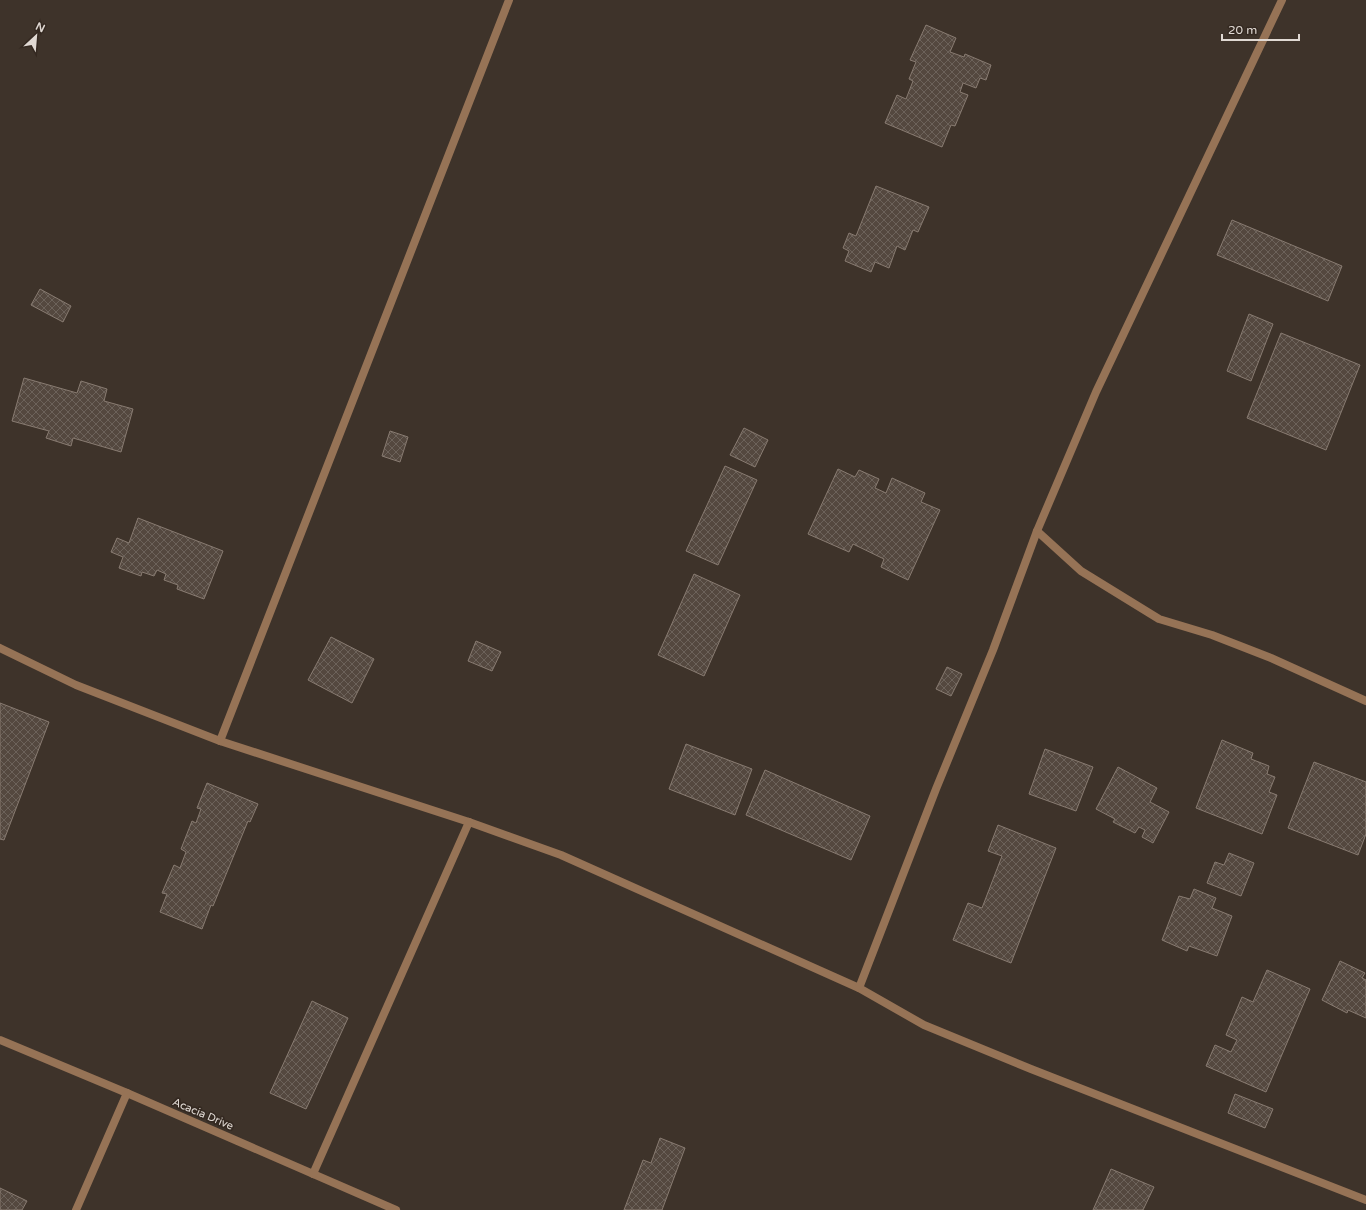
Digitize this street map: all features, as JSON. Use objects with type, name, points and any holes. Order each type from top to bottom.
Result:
[{"type":"street","points":[[220,741],[509,0]]},
{"type":"street","points":[[859,988],[1038,531],[1096,392],[1282,0]]},
{"type":"street","points":[[1038,531],[1082,571],[1159,619],[1212,635],[1271,658],[1366,700]]},
{"type":"street","points":[[0,648],[76,685],[220,741],[469,822],[561,855],[859,988],[924,1025],[1366,1200]]},
{"type":"street","points":[[312,1174],[469,822]]},
{"type":"street","name":"Acacia Drive","points":[[0,1040],[127,1093],[396,1210]]},
{"type":"street","points":[[76,1210],[127,1093]]},
{"type":"building","points":[[926,25],[956,38],[950,52],[964,57],[965,54],[991,65],[986,80],[980,78],[976,88],[963,83],[960,92],[968,95],[955,126],[951,125],[942,147],[885,123],[897,95],[906,99],[913,81],[909,79],[916,62],[910,60]]},
{"type":"building","points":[[876,186],[929,207],[918,232],[913,230],[905,250],[897,246],[889,268],[875,262],[871,272],[845,261],[849,251],[843,248],[849,233],[856,236]]},
{"type":"building","points":[[1232,220],[1342,266],[1328,301],[1217,255]]},
{"type":"building","points":[[40,289],[71,306],[63,322],[31,305]]},
{"type":"building","points":[[1249,314],[1273,324],[1251,381],[1227,371]]},
{"type":"building","points":[[1281,333],[1360,365],[1326,450],[1247,418]]},
{"type":"building","points":[[24,378],[77,393],[81,381],[107,389],[104,401],[133,409],[121,452],[73,438],[71,446],[46,438],[49,431],[12,421]]},
{"type":"building","points":[[744,428],[768,440],[755,467],[730,455]]},
{"type":"building","points":[[390,431],[408,437],[400,462],[382,456]]},
{"type":"building","points":[[725,466],[757,480],[718,565],[686,551]]},
{"type":"building","points":[[838,469],[855,477],[859,470],[879,479],[875,488],[886,493],[892,478],[925,493],[921,502],[940,510],[908,580],[881,567],[884,559],[853,544],[849,552],[808,534]]},
{"type":"building","points":[[138,518],[223,551],[204,599],[177,589],[178,585],[164,580],[166,574],[157,570],[154,576],[142,572],[141,576],[119,568],[123,557],[111,552],[117,538],[129,543]]},
{"type":"building","points":[[694,574],[740,595],[704,676],[658,655]]},
{"type":"building","points":[[331,637],[374,659],[352,703],[308,680]]},
{"type":"building","points":[[476,641],[501,652],[492,671],[468,661]]},
{"type":"building","points":[[947,667],[962,674],[951,696],[936,689]]},
{"type":"building","points":[[0,703],[49,722],[4,840],[0,839]]},
{"type":"building","points":[[1222,740],[1253,753],[1251,759],[1269,766],[1267,774],[1275,777],[1269,792],[1277,795],[1262,834],[1196,808]]},
{"type":"building","points":[[686,744],[752,769],[735,815],[669,789]]},
{"type":"building","points":[[1045,749],[1093,767],[1076,811],[1029,794]]},
{"type":"building","points":[[1314,762],[1366,782],[1366,834],[1358,855],[1288,828]]},
{"type":"building","points":[[1118,767],[1157,788],[1150,802],[1169,812],[1153,843],[1142,837],[1145,830],[1139,827],[1135,833],[1113,822],[1115,819],[1096,809]]},
{"type":"building","points":[[765,770],[870,816],[851,860],[746,815]]},
{"type":"building","points":[[207,783],[258,804],[250,822],[248,821],[202,929],[160,912],[167,894],[162,893],[174,865],[180,868],[186,852],[181,849],[192,821],[196,823],[201,809],[197,808]]},
{"type":"building","points":[[998,825],[1056,848],[1011,963],[953,940],[968,903],[982,908],[1002,856],[988,851]]},
{"type":"building","points":[[1229,853],[1254,863],[1241,896],[1207,883],[1215,862],[1224,865]]},
{"type":"building","points":[[1194,889],[1216,898],[1212,908],[1232,916],[1217,956],[1189,946],[1187,951],[1162,940],[1179,896],[1190,899]]},
{"type":"building","points":[[1340,961],[1365,973],[1362,978],[1366,980],[1366,1018],[1348,1010],[1347,1013],[1322,1000]]},
{"type":"building","points":[[1267,970],[1310,989],[1266,1092],[1206,1066],[1215,1045],[1231,1052],[1237,1040],[1226,1035],[1242,997],[1253,1002]]},
{"type":"building","points":[[312,1001],[348,1018],[306,1109],[270,1093]]},
{"type":"building","points":[[1235,1094],[1273,1109],[1265,1128],[1228,1113]]},
{"type":"building","points":[[660,1138],[685,1148],[662,1210],[624,1210],[643,1160],[651,1163]]},
{"type":"building","points":[[1111,1169],[1154,1187],[1143,1210],[1093,1210]]},
{"type":"building","points":[[0,1188],[27,1201],[22,1210],[0,1210]]}]
